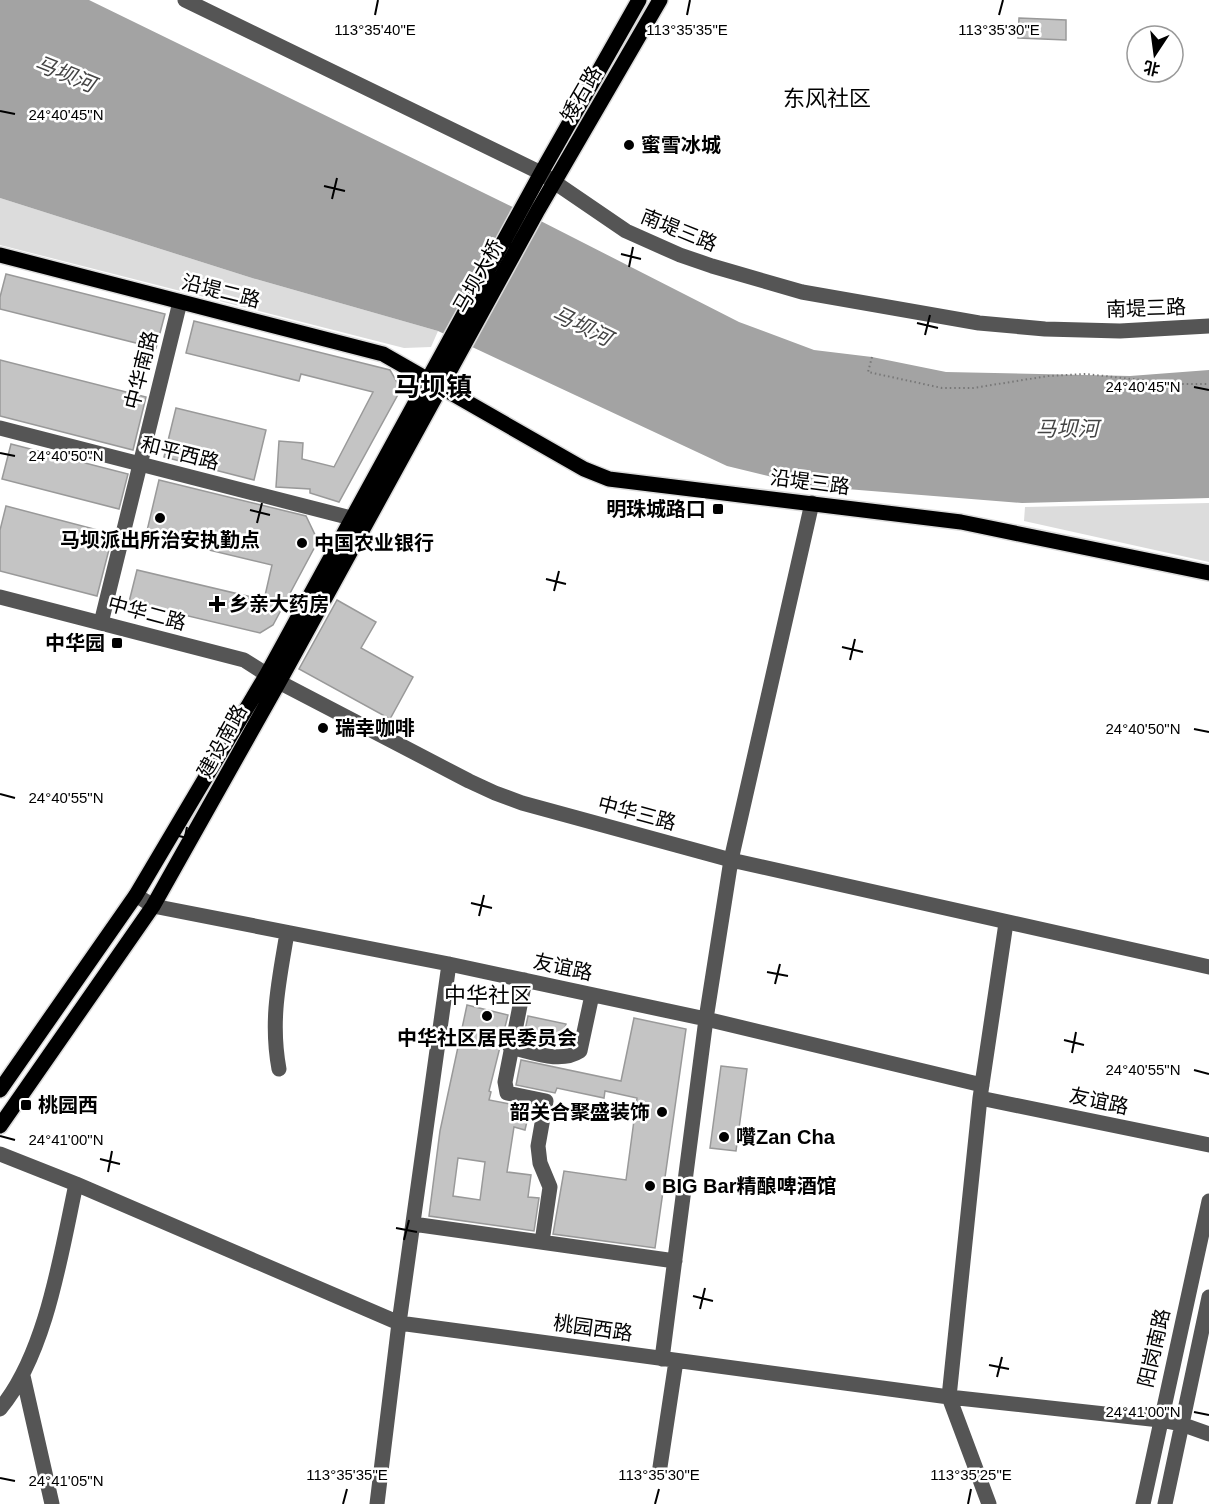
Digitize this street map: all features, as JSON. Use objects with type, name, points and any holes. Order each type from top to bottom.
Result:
[{"type":"main road","name":"矮石路","points":[[531,207],[541,173],[639,0]]},
{"type":"main road","name":"矮石路","points":[[531,207],[554,182],[660,0]]},
{"type":"main road","name":"马坝大桥","points":[[447,359],[531,207]]},
{"type":"main road","name":"沿堤二路","points":[[0,255],[367,349],[383,354],[435,382]]},
{"type":"main road","name":"建设南路","points":[[0,1126],[153,906],[273,678],[447,359]]},
{"type":"main road","name":"建设南路","points":[[0,1090],[136,895],[273,678],[351,518],[435,382]]},
{"type":"main road","name":"沿堤三路","points":[[435,382],[594,474],[625,482],[961,522],[1209,573]]},
{"type":"street","name":"南堤三路","points":[[185,0],[541,173],[603,217],[649,242],[712,266],[802,292],[978,323],[1034,328],[1120,331],[1209,326]]},
{"type":"street","name":"中华南路","points":[[101,623],[180,302]]},
{"type":"street","name":"和平西路","points":[[0,428],[351,518]]},
{"type":"street","points":[[660,1467],[675,1261],[706,1019],[731,861],[812,503]]},
{"type":"street","name":"中华二路","points":[[0,597],[244,660],[273,678]]},
{"type":"street","name":"中华三路","points":[[273,678],[495,794],[731,861],[1209,967]]},
{"type":"street","name":"友谊路","points":[[136,895],[153,906],[449,964],[706,1019],[981,1092],[1209,1145]]},
{"type":"street","points":[[989,1504],[949,1397],[981,1092],[1006,923]]},
{"type":"street","points":[[279,1069],[274,1032],[275,1013],[287,933]]},
{"type":"street","points":[[377,1504],[399,1323],[449,964]]},
{"type":"street","points":[[525,980],[510,1047],[505,1082],[507,1093],[546,1101],[538,1146],[540,1163],[550,1187],[542,1242]]},
{"type":"street","points":[[510,1047],[561,1058],[572,1056],[580,1051],[592,995]]},
{"type":"street","name":"桃园西路","points":[[0,1154],[76,1184],[399,1323],[949,1397],[1160,1420],[1181,1424],[1209,1434]]},
{"type":"street","points":[[0,1409],[24,1376],[39,1336],[56,1275],[76,1184]]},
{"type":"street","name":"阳岗南路","points":[[1143,1504],[1209,1201]]},
{"type":"street","points":[[413,1224],[675,1261]]},
{"type":"street","points":[[1165,1504],[1209,1297]]},
{"type":"street","points":[[24,1376],[52,1504]]},
{"type":"path","points":[[872,357],[868,372],[942,388],[973,387],[1048,376],[1086,374],[1178,384],[1209,384]]},
{"type":"shaded area","points":[[0,198],[252,278],[438,331],[431,347],[404,348],[0,245]]},
{"type":"shaded area","points":[[1209,503],[1209,562],[1024,521],[1025,507]]},
{"type":"water","name":"马坝河","points":[[0,0],[89,0],[523,212],[739,322],[814,350],[872,357],[946,372],[1130,376],[1209,370],[1209,498],[1022,503],[809,486],[727,466],[438,331],[252,278],[0,198]]},
{"type":"building","points":[[1019,18],[1066,20],[1066,40],[1018,38]]},
{"type":"building","points":[[6,274],[165,314],[156,348],[0,309],[0,297]]},
{"type":"building","points":[[194,321],[390,370],[401,389],[339,502],[310,493],[310,489],[276,487],[279,441],[303,443],[302,459],[334,467],[373,392],[301,374],[299,381],[186,353]]},
{"type":"building","points":[[0,360],[146,397],[133,450],[0,416]]},
{"type":"building","points":[[176,408],[266,430],[254,480],[164,457]]},
{"type":"building","points":[[11,444],[128,474],[119,509],[2,479]]},
{"type":"building","points":[[159,480],[306,516],[318,541],[273,625],[260,633],[129,602],[137,570],[264,600],[272,565],[146,535]]},
{"type":"building","points":[[6,506],[113,534],[97,596],[0,571],[0,530]]},
{"type":"building","points":[[337,600],[376,622],[361,648],[413,677],[390,719],[299,669]]},
{"type":"building","points":[[467,1005],[508,1015],[489,1091],[491,1092],[489,1100],[530,1108],[525,1130],[514,1127],[507,1172],[531,1175],[528,1197],[539,1198],[534,1231],[429,1216],[440,1131]],"holes":[[[458,1158],[485,1162],[480,1200],[453,1196]]]},
{"type":"building","points":[[528,1016],[566,1024],[560,1047],[523,1040]]},
{"type":"building","points":[[634,1018],[686,1029],[655,1248],[553,1234],[564,1171],[626,1180],[637,1098],[605,1091],[604,1098],[557,1088],[555,1093],[516,1085],[521,1060],[621,1081]]},
{"type":"building","points":[[721,1066],[747,1069],[736,1151],[710,1148]]},
{"type":"place","name":"蜜雪冰城","points":[[629,145]]},
{"type":"place","name":"明珠城路口","points":[[718,509]]},
{"type":"place","name":"马坝派出所治安执勤点","points":[[160,518]]},
{"type":"place","name":"中国农业银行","points":[[302,543]]},
{"type":"place","name":"乡亲大药房","points":[[217,604]]},
{"type":"place","name":"中华园","points":[[117,643]]},
{"type":"place","name":"瑞幸咖啡","points":[[323,728]]},
{"type":"place","name":"中华社区居民委员会","points":[[487,1016]]},
{"type":"place","name":"桃园西","points":[[26,1105]]},
{"type":"place","name":"韶关合聚盛装饰","points":[[662,1112]]},
{"type":"place","name":"囋Zan Cha","points":[[724,1137]]},
{"type":"place","name":"BIG Bar精酿啤酒馆","points":[[650,1186]]},
{"type":"district","name":"东风社区","points":[[827,98]]},
{"type":"district","name":"马坝镇","points":[[433,387]]},
{"type":"district","name":"中华社区","points":[[488,995]]}]
